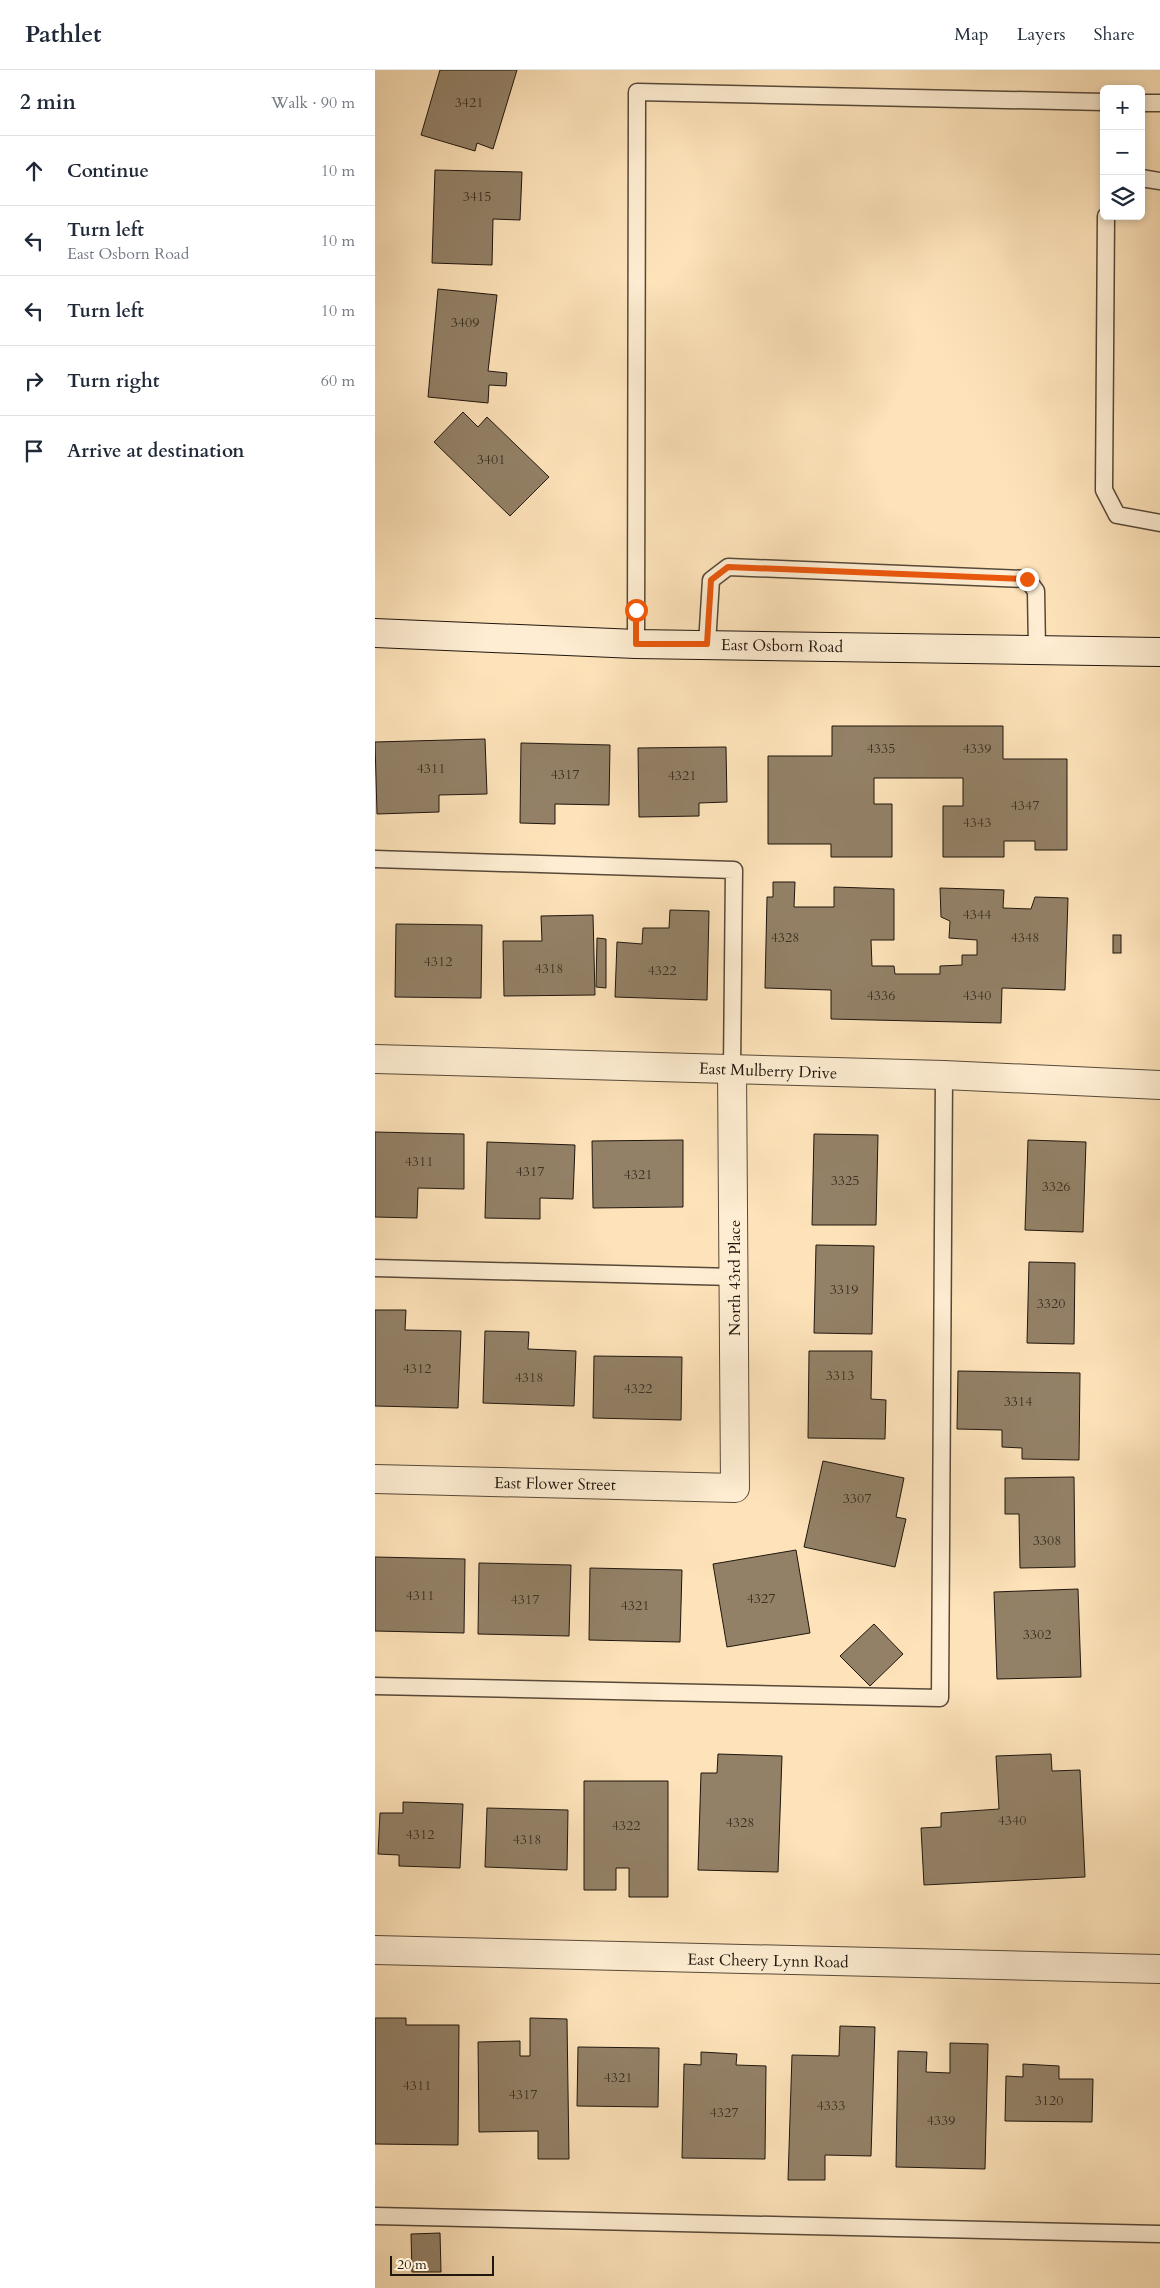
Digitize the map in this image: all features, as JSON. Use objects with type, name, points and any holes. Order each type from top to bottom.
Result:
[{"type":"street","name":"East Osborn Road","points":[[375,633],[636,644],[1160,652]]},
{"type":"street","name":"East Mulberry Drive","points":[[375,1059],[944,1075],[1160,1085]]},
{"type":"street","name":"North 43rd Place","points":[[732,1069],[735,1488]]},
{"type":"street","name":"East Flower Street","points":[[375,1479],[735,1488]]},
{"type":"street","name":"East Cheery Lynn Road","points":[[375,1950],[1160,1969]]},
{"type":"lane","points":[[636,644],[637,92],[1100,102]]},
{"type":"lane","points":[[1145,103],[1160,103]]},
{"type":"lane","points":[[1145,179],[1160,181]]},
{"type":"lane","points":[[1106,220],[1104,490],[1117,514],[1160,523]]},
{"type":"lane","points":[[707,644],[711,580],[728,567],[1027,579],[1036,592],[1037,649]]},
{"type":"lane","points":[[375,859],[735,870],[732,1069]]},
{"type":"lane","points":[[375,1686],[940,1698],[944,1075]]},
{"type":"lane","points":[[375,1268],[733,1277]]},
{"type":"lane","points":[[375,2216],[1160,2234]]},
{"type":"building","points":[[440,70],[517,70],[493,149],[477,143],[475,151],[421,135]]},
{"type":"building","points":[[435,170],[522,172],[520,220],[493,219],[492,265],[432,263]]},
{"type":"building","points":[[438,289],[497,295],[488,371],[507,373],[506,386],[489,385],[488,403],[428,397]]},
{"type":"building","points":[[463,412],[478,427],[487,417],[549,477],[510,516],[434,442]]},
{"type":"building","points":[[832,726],[1003,726],[1003,759],[1067,759],[1067,850],[1035,850],[1035,841],[1004,841],[1004,857],[943,857],[943,806],[963,806],[963,778],[874,778],[874,804],[892,804],[892,857],[831,857],[831,844],[768,844],[768,756],[832,756]]},
{"type":"building","points":[[485,739],[487,794],[439,795],[439,812],[377,814],[375,742]]},
{"type":"building","points":[[521,743],[610,745],[609,805],[555,804],[555,824],[520,823]]},
{"type":"building","points":[[726,747],[727,802],[699,803],[699,816],[639,817],[638,748]]},
{"type":"building","points":[[773,882],[795,882],[794,907],[834,907],[834,887],[894,889],[894,940],[871,940],[872,966],[894,966],[895,974],[940,974],[940,966],[962,965],[962,955],[977,955],[977,940],[949,938],[950,921],[941,917],[940,888],[1004,890],[1003,908],[1031,909],[1035,897],[1068,898],[1065,990],[1002,988],[1001,1023],[831,1019],[831,990],[765,988],[767,897],[773,897]]},
{"type":"building","points":[[670,910],[709,911],[707,1000],[615,997],[617,942],[642,944],[643,928],[669,928]]},
{"type":"building","points":[[593,915],[595,995],[504,996],[503,941],[542,941],[541,916]]},
{"type":"building","points":[[396,924],[482,925],[481,998],[395,997]]},
{"type":"building","points":[[1113,935],[1121,935],[1121,953],[1113,953]]},
{"type":"building","points":[[597,938],[606,939],[606,988],[596,987]]},
{"type":"building","points":[[375,1132],[464,1134],[464,1189],[418,1188],[417,1218],[375,1217]]},
{"type":"building","points":[[814,1134],[878,1135],[876,1225],[812,1225]]},
{"type":"building","points":[[683,1140],[683,1207],[593,1208],[592,1141]]},
{"type":"building","points":[[1028,1140],[1086,1142],[1083,1232],[1025,1230]]},
{"type":"building","points":[[487,1142],[575,1145],[573,1199],[540,1198],[540,1219],[485,1218]]},
{"type":"building","points":[[816,1245],[874,1246],[872,1334],[814,1333]]},
{"type":"building","points":[[1029,1262],[1075,1263],[1074,1344],[1027,1343]]},
{"type":"building","points":[[375,1310],[406,1310],[405,1330],[461,1331],[458,1408],[375,1406]]},
{"type":"building","points":[[485,1331],[529,1332],[528,1349],[576,1351],[574,1406],[483,1403]]},
{"type":"building","points":[[809,1351],[872,1351],[871,1399],[886,1400],[885,1439],[808,1438]]},
{"type":"building","points":[[594,1356],[682,1357],[681,1420],[593,1418]]},
{"type":"building","points":[[958,1371],[1080,1373],[1079,1460],[1022,1459],[1022,1448],[1002,1447],[1002,1430],[957,1429]]},
{"type":"building","points":[[823,1461],[904,1478],[896,1517],[906,1519],[895,1567],[804,1547]]},
{"type":"building","points":[[1074,1477],[1075,1567],[1020,1568],[1019,1514],[1005,1514],[1005,1478]]},
{"type":"building","points":[[796,1550],[810,1633],[727,1647],[713,1564]]},
{"type":"building","points":[[375,1557],[465,1559],[464,1633],[375,1631]]},
{"type":"building","points":[[479,1563],[571,1565],[569,1636],[478,1634]]},
{"type":"building","points":[[590,1568],[682,1570],[680,1642],[589,1640]]},
{"type":"building","points":[[1078,1589],[1081,1677],[997,1679],[994,1592]]},
{"type":"building","points":[[874,1624],[903,1654],[870,1686],[840,1656]]},
{"type":"building","points":[[718,1754],[782,1756],[778,1872],[698,1870],[701,1773],[717,1773]]},
{"type":"building","points":[[1051,1754],[1052,1771],[1080,1770],[1085,1877],[924,1885],[921,1828],[941,1827],[941,1813],[999,1809],[996,1756]]},
{"type":"building","points":[[584,1781],[668,1781],[668,1897],[629,1897],[629,1868],[616,1868],[616,1890],[584,1890]]},
{"type":"building","points":[[403,1802],[463,1804],[460,1868],[399,1866],[399,1855],[378,1854],[380,1813],[403,1813]]},
{"type":"building","points":[[487,1808],[568,1810],[567,1870],[485,1867]]},
{"type":"building","points":[[375,2018],[406,2018],[406,2025],[459,2025],[458,2145],[375,2144]]},
{"type":"building","points":[[530,2018],[567,2019],[569,2159],[538,2159],[538,2131],[479,2132],[478,2042],[520,2041],[520,2056],[530,2056]]},
{"type":"building","points":[[840,2026],[875,2027],[871,2156],[825,2155],[825,2180],[788,2180],[792,2055],[839,2056]]},
{"type":"building","points":[[950,2043],[988,2044],[985,2169],[896,2167],[898,2051],[927,2052],[926,2072],[950,2073]]},
{"type":"building","points":[[578,2047],[659,2048],[658,2107],[577,2106]]},
{"type":"building","points":[[701,2052],[737,2054],[736,2065],[766,2066],[765,2159],[682,2158],[684,2064],[701,2065]]},
{"type":"building","points":[[1023,2064],[1059,2066],[1059,2079],[1093,2079],[1092,2122],[1005,2121],[1006,2076],[1023,2077]]},
{"type":"building","points":[[440,2233],[441,2272],[412,2272],[411,2234]]},
{"type":"route","points":[[636,610],[636,644],[707,644],[711,580],[728,567],[1027,579]]}]
